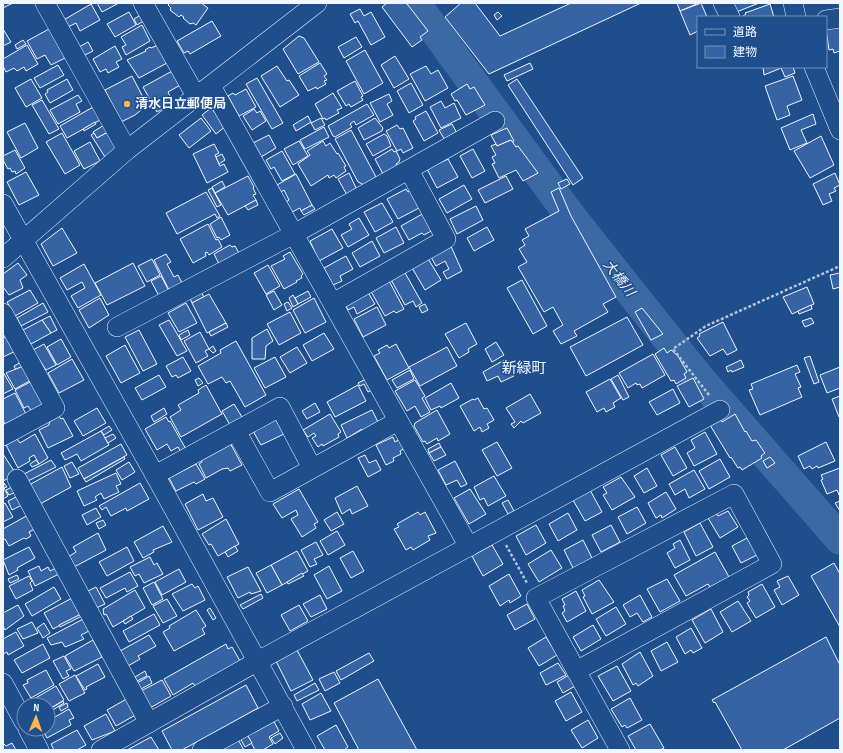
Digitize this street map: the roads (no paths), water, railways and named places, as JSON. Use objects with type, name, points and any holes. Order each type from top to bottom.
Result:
[{"type":"street","points":[[45,3],[127,150]]},
{"type":"street","points":[[143,3],[196,96]]},
{"type":"street","points":[[3,258],[127,150],[196,96],[212,86],[317,3]]},
{"type":"street","points":[[723,3],[730,16]]},
{"type":"street","points":[[792,3],[796,16]]},
{"type":"street","points":[[827,20],[840,18]]},
{"type":"street","points":[[814,68],[840,130]]},
{"type":"street","points":[[212,86],[469,547]]},
{"type":"street","points":[[117,326],[294,234],[495,121]]},
{"type":"street","points":[[333,304],[446,239],[409,170]]},
{"type":"street","points":[[3,204],[155,475],[306,750]]},
{"type":"street","points":[[3,313],[55,408],[3,436]]},
{"type":"street","points":[[155,475],[280,407],[312,468]]},
{"type":"street","points":[[101,750],[258,661],[720,410]]},
{"type":"street","points":[[236,431],[270,492],[398,421]]},
{"type":"street","points":[[17,479],[149,723]]},
{"type":"street","points":[[576,671],[772,564],[734,494],[536,598],[576,671],[620,750]]},
{"type":"street","points":[[3,683],[16,707]]},
{"type":"street","points":[[202,750],[283,706]]},
{"type":"street","points":[[32,737],[39,750]]},
{"type":"waterway","name":"大橋川","points":[[415,3],[568,213],[699,378],[840,539]]},
{"type":"place","name":"清水日立郵便局","points":[[127,104]]},
{"type":"district","name":"新緑町","points":[[524,368]]}]
